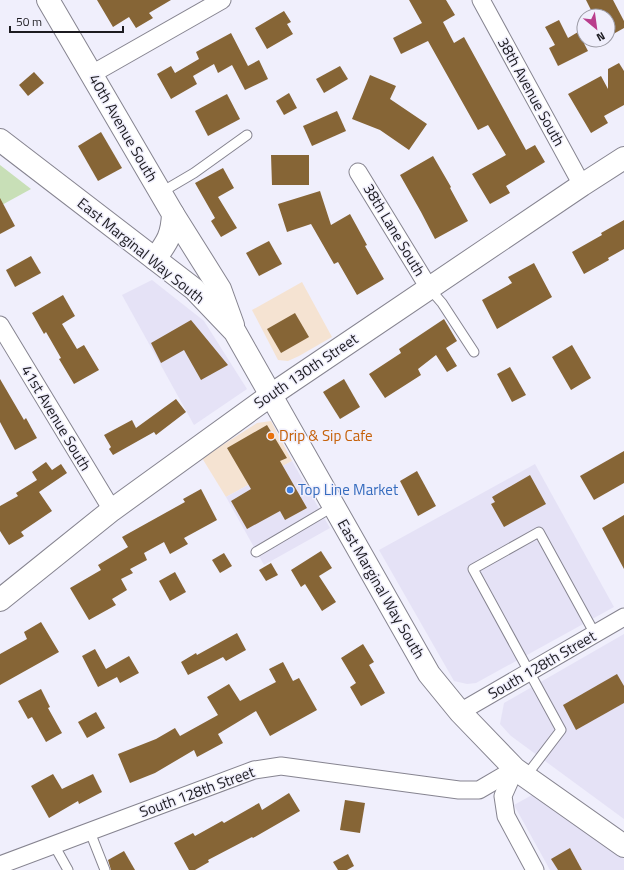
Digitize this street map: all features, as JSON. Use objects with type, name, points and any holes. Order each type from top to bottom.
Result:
[{"type":"street","name":"40th Avenue South","points":[[48,0],[173,214],[220,289],[235,332]]},
{"type":"street","points":[[92,74],[222,0]]},
{"type":"street","name":"38th Avenue South","points":[[481,0],[582,185]]},
{"type":"street","name":"East Marginal Way South","points":[[0,140],[194,289],[235,332],[430,674],[460,712],[520,772],[624,846]]},
{"type":"street","name":"South 130th Street","points":[[0,600],[112,510],[271,395],[624,158]]},
{"type":"street","name":"38th Lane South","points":[[358,172],[429,288]]},
{"type":"street","points":[[155,259],[167,242],[172,228],[173,214]]},
{"type":"street","name":"41st Avenue South","points":[[0,325],[112,510]]},
{"type":"street","name":"South 128th Street","points":[[460,712],[624,617]]},
{"type":"street","name":"South 128th Street","points":[[0,865],[254,770],[281,766],[459,790],[479,790],[520,772]]},
{"type":"street","points":[[520,772],[503,796],[506,816],[535,870]]},
{"type":"lane","points":[[160,192],[194,173],[247,135]]},
{"type":"lane","points":[[429,288],[442,302],[474,352]]},
{"type":"lane","points":[[256,552],[334,506]]},
{"type":"lane","points":[[520,772],[561,730],[473,569],[539,532],[595,634]]},
{"type":"lane","points":[[90,832],[105,870]]},
{"type":"lane","points":[[54,845],[68,870]]},
{"type":"shaded area","points":[[152,280],[204,321],[247,389],[194,425],[122,295]]},
{"type":"shaded area","points":[[302,282],[332,337],[288,361],[278,360],[252,310]]},
{"type":"shaded area","points":[[271,421],[292,461],[226,497],[202,458],[257,423]]},
{"type":"shaded area","points":[[292,461],[330,528],[264,565],[226,497]]},
{"type":"shaded area","points":[[535,464],[614,607],[476,683],[467,684],[454,681],[379,550]]},
{"type":"shaded area","points":[[624,634],[624,819],[511,736],[500,724],[504,703]]},
{"type":"shaded area","points":[[532,795],[624,859],[624,870],[550,870],[514,805]]},
{"type":"green space","points":[[0,165],[31,189],[0,206]]},
{"type":"building","points":[[97,0],[171,0],[149,13],[153,18],[136,28],[129,17],[113,27]]},
{"type":"building","points":[[409,0],[446,0],[455,15],[443,22],[454,43],[464,37],[526,150],[535,145],[545,162],[506,186],[510,193],[490,204],[472,174],[506,155],[488,125],[478,130],[428,41],[401,54],[393,38],[422,23]]},
{"type":"building","points":[[586,0],[613,0],[624,21],[624,28],[616,32],[616,8],[590,8]]},
{"type":"building","points":[[284,11],[291,22],[287,24],[293,34],[267,49],[255,28]]},
{"type":"building","points":[[559,20],[568,38],[576,33],[576,48],[586,48],[588,51],[558,66],[549,48],[555,45],[545,27]]},
{"type":"building","points":[[231,33],[248,66],[259,60],[268,79],[245,90],[232,65],[218,73],[214,64],[193,76],[197,84],[171,99],[157,74],[171,66],[175,73],[199,59],[196,52]]},
{"type":"building","points":[[619,63],[624,71],[624,105],[604,116],[608,123],[591,133],[568,94],[601,76],[608,89],[608,69]]},
{"type":"building","points":[[340,66],[348,79],[324,93],[316,79]]},
{"type":"building","points":[[34,72],[44,83],[28,96],[19,85]]},
{"type":"building","points":[[370,75],[396,86],[390,99],[427,124],[409,150],[380,130],[352,119]]},
{"type":"building","points":[[289,93],[297,108],[284,115],[276,101]]},
{"type":"building","points":[[227,94],[240,119],[208,136],[195,111]]},
{"type":"building","points":[[337,111],[346,131],[312,146],[303,126]]},
{"type":"building","points":[[101,132],[122,168],[98,181],[78,146]]},
{"type":"building","points":[[271,155],[309,155],[309,185],[272,185]]},
{"type":"building","points":[[433,156],[468,221],[435,239],[400,175]]},
{"type":"building","points":[[223,168],[234,188],[218,197],[237,228],[221,237],[211,221],[215,218],[195,183]]},
{"type":"building","points":[[320,191],[331,225],[350,214],[367,245],[365,246],[384,279],[357,295],[338,262],[334,264],[311,224],[287,232],[278,204]]},
{"type":"building","points":[[0,198],[15,226],[0,234]]},
{"type":"building","points":[[624,220],[624,249],[608,258],[609,260],[584,274],[572,252],[602,235],[601,233]]},
{"type":"building","points":[[269,241],[282,264],[259,276],[246,253]]},
{"type":"building","points":[[31,256],[41,273],[15,287],[6,270]]},
{"type":"building","points":[[534,263],[552,297],[497,329],[482,300],[512,283],[508,277]]},
{"type":"building","points":[[63,295],[75,316],[62,324],[77,349],[84,345],[99,370],[74,384],[59,359],[61,358],[46,332],[44,334],[32,313]]},
{"type":"building","points":[[295,313],[309,337],[281,353],[267,329]]},
{"type":"building","points":[[444,319],[457,341],[446,348],[457,366],[447,372],[436,355],[418,369],[421,375],[385,398],[369,374],[401,353],[399,349]]},
{"type":"building","points":[[191,320],[228,365],[201,380],[184,350],[161,363],[151,343]]},
{"type":"building","points":[[572,345],[591,378],[571,390],[552,357]]},
{"type":"building","points":[[510,367],[526,395],[512,402],[497,374]]},
{"type":"building","points":[[0,379],[24,420],[26,418],[37,438],[15,450],[0,422]]},
{"type":"building","points":[[344,379],[360,407],[340,419],[323,392]]},
{"type":"building","points":[[176,399],[186,412],[156,435],[154,432],[113,455],[109,449],[111,447],[104,435],[132,420],[136,428]]},
{"type":"building","points":[[267,425],[287,458],[280,461],[307,508],[285,520],[280,511],[247,529],[231,501],[251,489],[227,448]]},
{"type":"building","points":[[624,451],[624,483],[594,500],[580,476]]},
{"type":"building","points":[[46,462],[52,470],[61,464],[67,473],[39,492],[52,511],[21,532],[24,536],[9,545],[0,531],[0,506],[18,496],[16,493],[37,480],[32,472]]},
{"type":"building","points":[[417,471],[436,506],[418,516],[400,481]]},
{"type":"building","points":[[530,475],[546,504],[504,527],[491,504],[495,502],[492,497]]},
{"type":"building","points":[[201,489],[217,520],[184,538],[188,544],[170,554],[164,542],[144,553],[147,560],[130,569],[133,573],[121,579],[127,590],[112,599],[116,605],[89,620],[70,588],[101,570],[98,565],[128,547],[122,537],[185,502],[183,499]]},
{"type":"building","points":[[624,515],[624,569],[602,528]]},
{"type":"building","points":[[321,551],[332,568],[319,576],[336,602],[322,611],[305,584],[301,587],[291,570]]},
{"type":"building","points":[[224,553],[232,566],[220,573],[212,560]]},
{"type":"building","points":[[271,563],[278,575],[266,581],[259,570]]},
{"type":"building","points":[[175,572],[186,592],[170,601],[159,581]]},
{"type":"building","points":[[41,622],[59,652],[0,685],[0,654],[27,639],[24,632]]},
{"type":"building","points":[[237,633],[246,650],[226,661],[223,657],[188,675],[181,662]]},
{"type":"building","points":[[363,644],[374,662],[369,665],[385,693],[361,706],[350,687],[356,683],[341,658]]},
{"type":"building","points":[[95,649],[106,669],[129,656],[139,673],[120,683],[117,677],[98,687],[82,656]]},
{"type":"building","points":[[283,662],[293,681],[299,678],[317,710],[270,736],[256,711],[218,734],[223,743],[197,757],[194,750],[155,773],[130,783],[118,754],[156,739],[175,728],[180,736],[218,715],[207,697],[229,684],[240,701],[276,682],[269,669]]},
{"type":"building","points":[[617,674],[624,686],[624,703],[576,730],[563,705]]},
{"type":"building","points":[[41,689],[50,707],[48,708],[62,733],[46,742],[32,717],[28,719],[18,701]]},
{"type":"building","points":[[96,712],[105,728],[87,738],[78,722]]},
{"type":"building","points":[[53,774],[62,789],[93,774],[102,792],[79,804],[78,801],[49,818],[31,786]]},
{"type":"building","points":[[289,793],[300,811],[253,838],[252,837],[208,860],[209,862],[195,870],[189,870],[174,843],[193,833],[195,836],[222,821],[224,823],[259,803],[262,810]]},
{"type":"building","points":[[345,800],[365,803],[360,833],[340,830]]},
{"type":"building","points":[[570,848],[582,870],[558,870],[551,859]]},
{"type":"building","points":[[124,851],[135,870],[111,870],[108,860]]},
{"type":"building","points":[[348,854],[354,866],[347,870],[338,870],[333,862]]},
{"type":"place","name":"Drip & Sip Cafe","points":[[271,436]]},
{"type":"place","name":"Top Line Market","points":[[290,490]]}]
